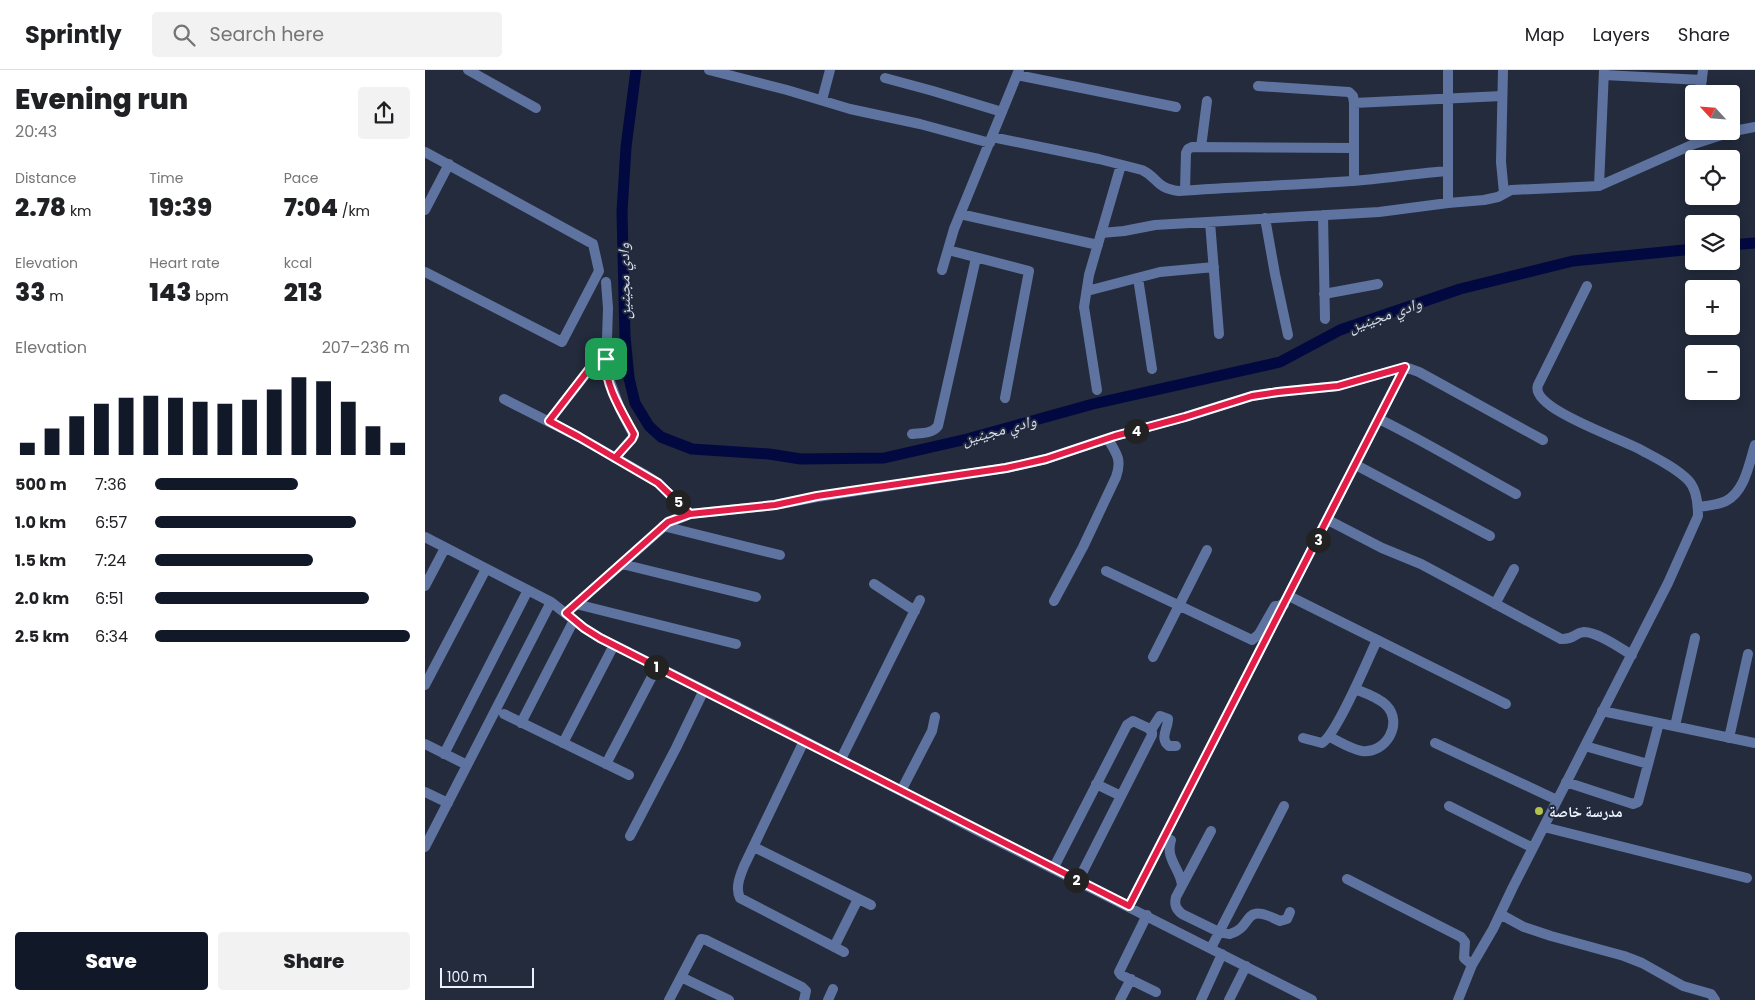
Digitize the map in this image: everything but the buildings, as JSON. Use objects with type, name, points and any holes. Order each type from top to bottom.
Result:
[{"type":"street","points":[[468,70],[536,108]]},
{"type":"street","points":[[709,70],[743,74],[822,100],[991,140],[1121,165],[1148,173],[1161,186],[1168,189],[1185,190],[1354,181],[1448,171]]},
{"type":"street","points":[[822,100],[830,70]]},
{"type":"street","points":[[1448,202],[1449,70]]},
{"type":"street","points":[[1503,70],[1501,162],[1504,193]]},
{"type":"street","points":[[942,270],[960,214],[1018,72],[1176,107]]},
{"type":"street","points":[[1599,186],[1604,73],[1702,75]]},
{"type":"street","points":[[885,78],[1002,112]]},
{"type":"street","points":[[1258,86],[1349,92],[1353,96],[1354,103],[1354,181]]},
{"type":"street","points":[[1354,103],[1502,96]]},
{"type":"street","points":[[1201,147],[1207,101]]},
{"type":"street","points":[[1101,233],[1155,225],[1379,212],[1448,202],[1498,198],[1511,190],[1599,186],[1693,144],[1734,131],[1755,127]]},
{"type":"street","points":[[1185,190],[1186,154],[1188,149],[1192,147],[1353,148]]},
{"type":"street","points":[[425,152],[593,244],[599,271],[562,342],[425,272]]},
{"type":"street","points":[[425,210],[449,165]]},
{"type":"street","points":[[1097,390],[1085,307],[1089,275],[1121,165]]},
{"type":"street","points":[[960,214],[1098,245]]},
{"type":"street","points":[[1323,215],[1325,318]]},
{"type":"street","points":[[1265,218],[1288,336]]},
{"type":"street","points":[[1211,222],[1219,334]]},
{"type":"street","points":[[948,250],[1029,271],[1005,398]]},
{"type":"street","points":[[912,434],[929,432],[935,430],[938,426],[976,258]]},
{"type":"street","points":[[1087,290],[1160,272],[1214,267]]},
{"type":"street","points":[[1138,278],[1152,369]]},
{"type":"street","points":[[606,282],[608,308],[606,370],[620,409],[634,434],[632,439],[615,458]]},
{"type":"street","points":[[1324,294],[1378,284]]},
{"type":"street","points":[[1461,999],[1472,965],[1632,655],[1695,525],[1698,507],[1691,485],[1679,473],[1643,450],[1563,414],[1545,403],[1537,393],[1538,385],[1587,286]]},
{"type":"street","points":[[549,421],[607,346]]},
{"type":"street","points":[[1129,906],[1287,601],[1405,367]]},
{"type":"street","points":[[521,722],[576,604],[668,522],[690,514],[775,505],[817,496],[1006,468],[1046,459],[1252,396],[1338,386],[1405,367],[1419,372],[1543,440]]},
{"type":"street","points":[[504,399],[549,421],[658,483],[690,514]]},
{"type":"street","points":[[1379,418],[1516,494]]},
{"type":"street","points":[[1054,601],[1083,547],[1116,478],[1119,460],[1108,439]]},
{"type":"street","points":[[1698,507],[1726,501],[1737,493],[1755,445]]},
{"type":"street","points":[[1356,465],[1489,536]]},
{"type":"street","points":[[1327,520],[1382,548],[1421,564],[1561,639],[1569,639],[1579,633],[1586,632],[1598,636],[1632,655]]},
{"type":"street","points":[[663,526],[780,556]]},
{"type":"street","points":[[425,537],[551,602],[590,632],[614,645],[1312,1000]]},
{"type":"street","points":[[425,586],[445,548]]},
{"type":"street","points":[[1153,657],[1207,550]]},
{"type":"street","points":[[622,564],[756,597]]},
{"type":"street","points":[[425,685],[486,569]]},
{"type":"street","points":[[1495,604],[1514,569]]},
{"type":"street","points":[[1106,571],[1252,640],[1259,634],[1275,606],[1280,606],[1287,601]]},
{"type":"street","points":[[874,584],[915,612]]},
{"type":"street","points":[[444,754],[528,590]]},
{"type":"street","points":[[841,759],[921,600]]},
{"type":"street","points":[[1287,601],[1377,640],[1506,704]]},
{"type":"street","points":[[425,847],[551,602]]},
{"type":"street","points":[[576,604],[736,644]]},
{"type":"street","points":[[1675,726],[1695,638]]},
{"type":"street","points":[[1303,738],[1323,742],[1329,737],[1355,689],[1377,640]]},
{"type":"street","points":[[563,743],[614,645]]},
{"type":"street","points":[[1729,738],[1748,654]]},
{"type":"street","points":[[606,764],[657,667]]},
{"type":"street","points":[[1329,737],[1349,747],[1363,751],[1376,749],[1385,744],[1391,736],[1393,726],[1392,715],[1388,707],[1382,701],[1355,689]]},
{"type":"street","points":[[629,836],[676,748],[704,690]]},
{"type":"street","points":[[1602,711],[1755,743]]},
{"type":"street","points":[[504,714],[629,775]]},
{"type":"street","points":[[1078,881],[1152,735],[1151,730],[1160,716],[1168,719],[1164,735],[1165,742],[1169,746],[1176,746]]},
{"type":"street","points":[[901,791],[932,731],[935,717]]},
{"type":"street","points":[[1053,869],[1129,723],[1133,721],[1151,730]]},
{"type":"street","points":[[1566,782],[1633,804],[1638,802],[1659,723]]},
{"type":"street","points":[[805,741],[740,876],[739,896],[844,952]]},
{"type":"street","points":[[1435,743],[1557,800]]},
{"type":"street","points":[[425,744],[467,765]]},
{"type":"street","points":[[1585,746],[1648,764]]},
{"type":"street","points":[[1097,784],[1121,796]]},
{"type":"street","points":[[425,792],[448,803]]},
{"type":"street","points":[[1211,948],[1283,806]]},
{"type":"street","points":[[1449,806],[1533,848]]},
{"type":"street","points":[[1544,827],[1747,878]]},
{"type":"street","points":[[1211,831],[1182,885],[1175,902],[1178,910],[1182,914],[1225,934],[1235,932],[1253,914],[1263,914],[1280,921],[1287,919],[1290,912]]},
{"type":"street","points":[[1171,840],[1170,857],[1180,874],[1182,885]]},
{"type":"street","points":[[754,847],[871,905]]},
{"type":"street","points":[[1347,878],[1461,937],[1465,942],[1465,958],[1472,965]]},
{"type":"street","points":[[833,946],[858,899]]},
{"type":"street","points":[[1500,914],[1524,926],[1551,936],[1624,956],[1642,963],[1683,986],[1711,994],[1715,1000]]},
{"type":"street","points":[[1147,915],[1119,972],[1157,992]]},
{"type":"street","points":[[669,1000],[701,939],[802,987],[805,991],[805,1000]]},
{"type":"street","points":[[1204,999],[1222,954]]},
{"type":"street","points":[[1229,1000],[1246,966]]},
{"type":"street","points":[[681,976],[729,1000]]},
{"type":"street","points":[[1120,1000],[1131,980]]},
{"type":"street","points":[[828,1000],[833,989]]},
{"type":"waterway","name":"وادي مجينين","points":[[636,70],[626,147],[622,212],[625,337],[629,378],[635,403],[649,426],[661,437],[692,449],[769,454],[801,459],[884,458],[967,439],[1093,404],[1280,362],[1340,330],[1460,289],[1573,261],[1685,250]]},
{"type":"waterway","name":"وادي مجينين","points":[[1740,244],[1755,243]]},
{"type":"place","name":"مدرسة خاصة","points":[[1539,811]]},
{"type":"route","points":[[606,359],[605,365],[611,388],[634,434],[632,439],[615,458],[658,483],[674,498],[690,514],[668,522],[566,613],[600,638],[1129,906],[1266,642],[1405,367],[1338,386],[1252,396],[1228,405],[1115,436],[1046,459],[1006,468],[936,480],[817,496],[775,505],[690,514],[658,483],[549,421],[607,346],[606,359]]}]
